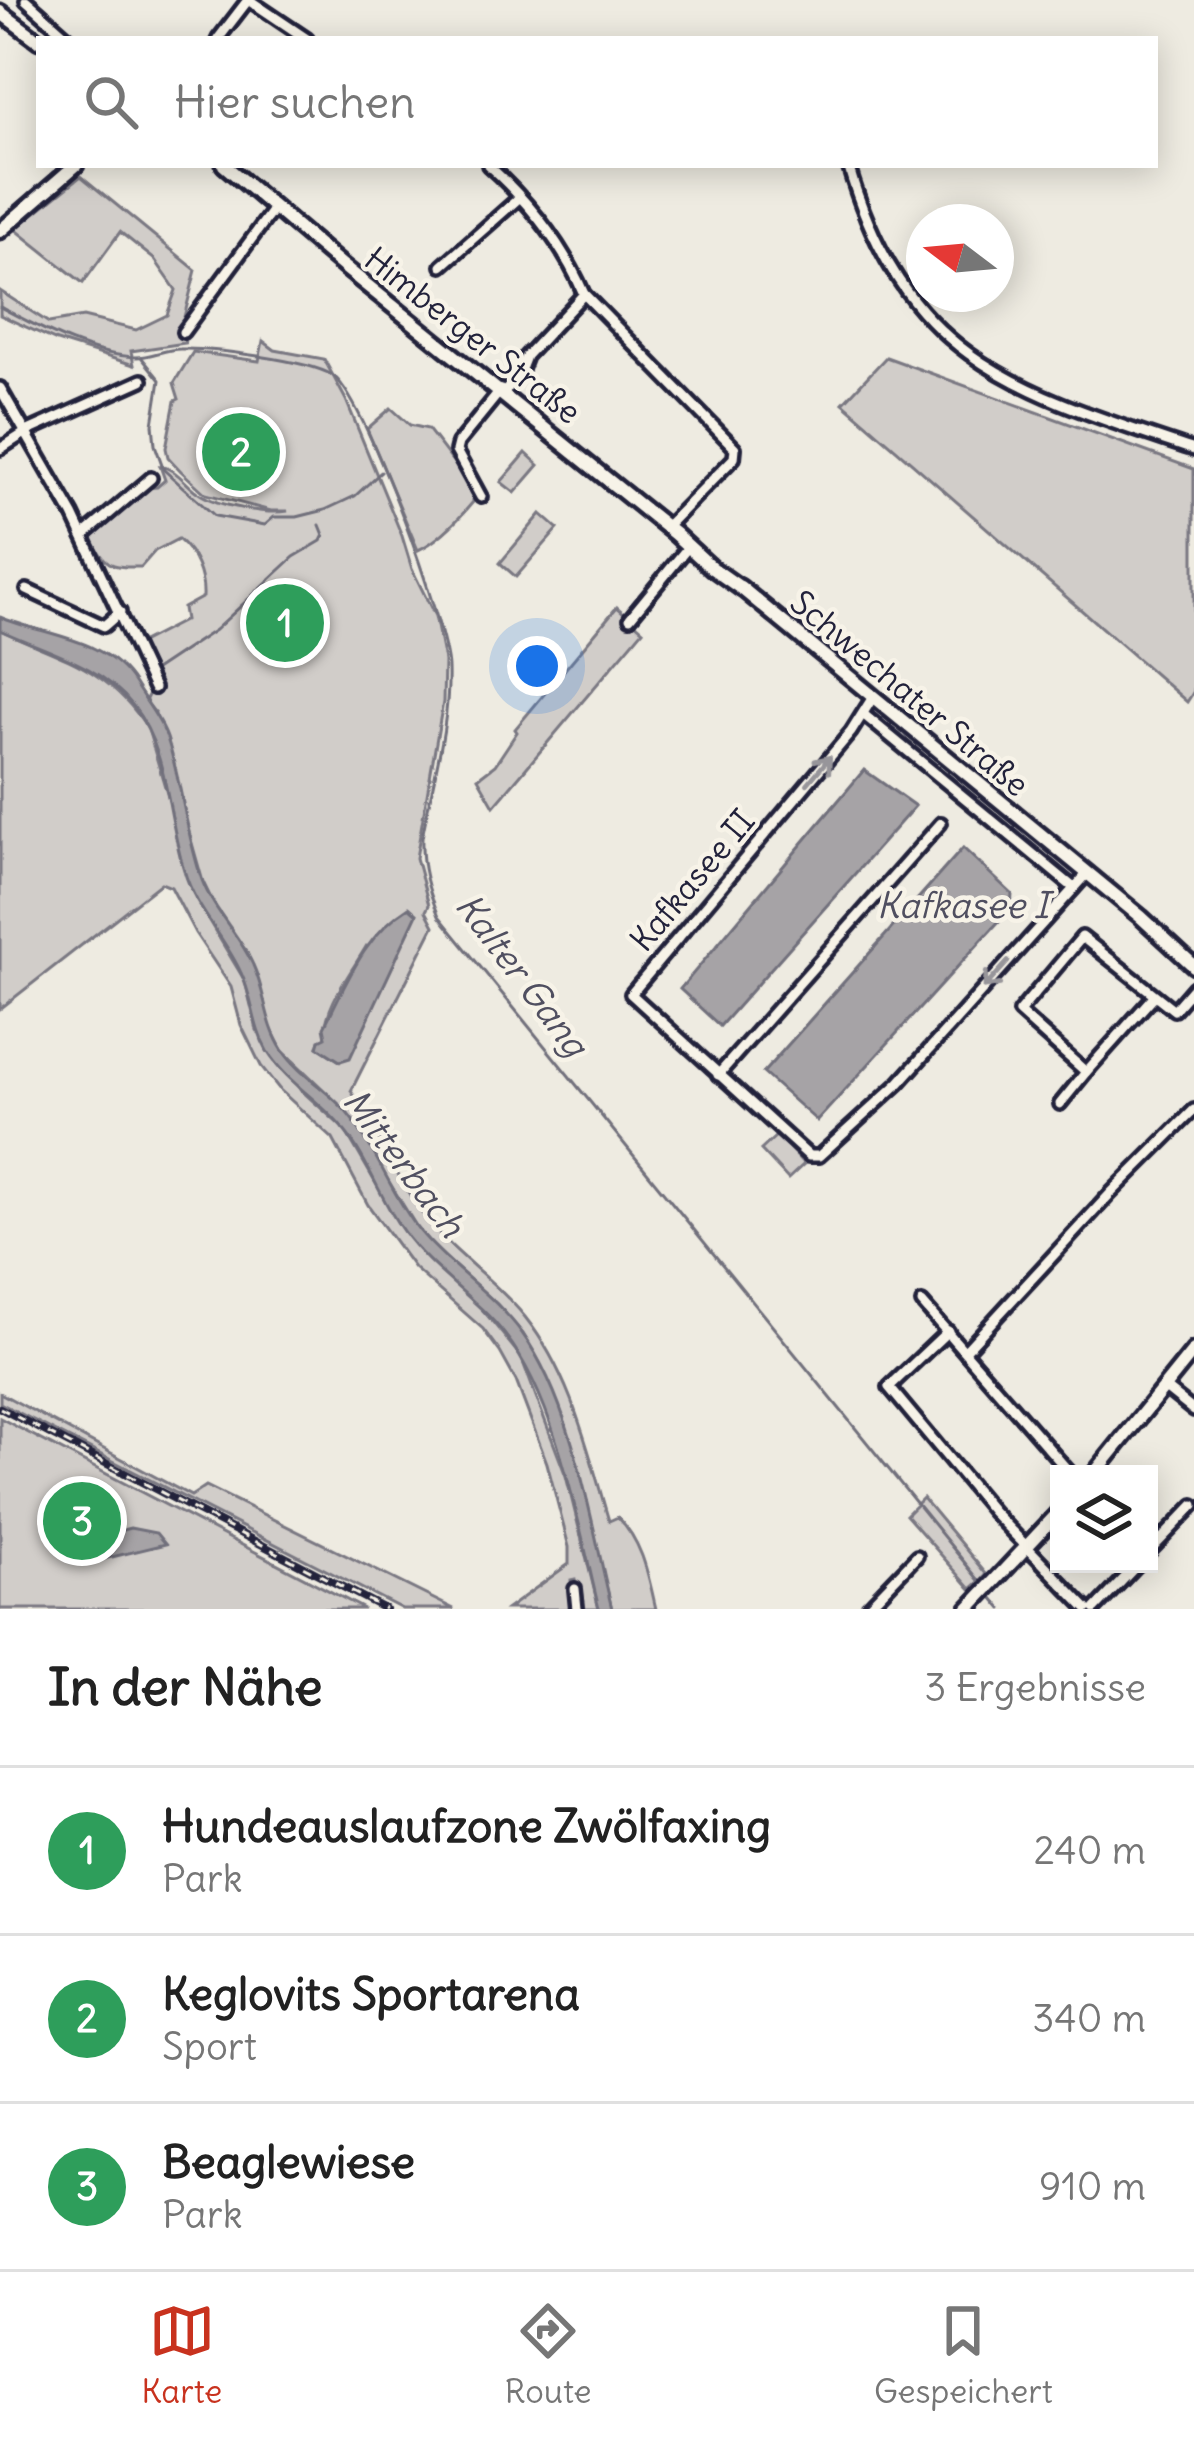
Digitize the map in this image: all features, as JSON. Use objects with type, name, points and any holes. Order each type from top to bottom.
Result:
[{"type":"main road","points":[[0,11],[37,36]]},
{"type":"main road","points":[[0,231],[73,168]]},
{"type":"main road","name":"Himberger Straße","points":[[228,168],[689,546]]},
{"type":"main road","name":"Schwechater Straße","points":[[689,546],[713,558],[742,589],[1194,962]]},
{"type":"main road","points":[[1101,1465],[1194,1350]]},
{"type":"main road","points":[[968,1609],[1050,1522]]},
{"type":"street","points":[[26,0],[66,36]]},
{"type":"street","points":[[220,36],[249,0],[303,36]]},
{"type":"street","points":[[47,36],[56,27]]},
{"type":"street","points":[[491,168],[570,261],[584,294],[734,448],[736,453],[666,526]]},
{"type":"street","points":[[849,168],[882,257],[946,336],[987,368],[1031,391],[1194,450]]},
{"type":"street","points":[[442,266],[519,198]]},
{"type":"street","points":[[183,332],[275,207]]},
{"type":"street","points":[[481,497],[456,451],[458,443],[522,369],[526,356],[584,294]]},
{"type":"street","points":[[0,449],[28,431],[142,380]]},
{"type":"street","points":[[0,388],[83,536],[154,688]]},
{"type":"street","points":[[83,536],[151,478]]},
{"type":"street","points":[[630,617],[689,546]]},
{"type":"street","points":[[27,590],[104,626],[120,612]]},
{"type":"street","points":[[873,697],[863,714],[1074,888]]},
{"type":"street","name":"Kafkasee II","points":[[718,1075],[631,994],[863,714]]},
{"type":"street","points":[[941,823],[718,1075],[808,1156],[819,1156],[898,1084],[1087,874]]},
{"type":"street","points":[[1086,1072],[1019,1012],[1082,938],[1174,1010],[1194,987]]},
{"type":"street","points":[[1060,1104],[1154,996]]},
{"type":"street","points":[[966,1350],[1194,1110]]},
{"type":"street","points":[[922,1304],[1062,1465]]},
{"type":"street","points":[[948,1331],[889,1387],[993,1512],[1091,1609],[1129,1573]]},
{"type":"street","points":[[1164,1388],[1194,1412]]},
{"type":"street","points":[[1158,1543],[1194,1505]]},
{"type":"street","points":[[866,1609],[917,1556]]},
{"type":"street","points":[[575,1589],[577,1609]]},
{"type":"shaded area","points":[[81,176],[196,270],[181,329],[185,343],[131,351],[134,365],[57,341],[0,315],[0,291],[49,323],[83,317],[136,330],[167,315],[176,290],[155,260],[120,232],[83,283],[15,229]]},
{"type":"shaded area","points":[[263,341],[275,350],[324,359],[346,400],[435,616],[444,661],[443,702],[416,858],[429,905],[426,911],[434,926],[351,1091],[421,1212],[513,1303],[541,1340],[577,1415],[609,1521],[618,1517],[633,1538],[656,1609],[612,1609],[575,1461],[540,1363],[497,1304],[416,1226],[345,1110],[282,1050],[247,952],[220,917],[203,882],[155,713],[145,701],[155,682],[137,645],[185,620],[183,608],[203,597],[194,558],[178,539],[155,551],[141,567],[114,565],[103,558],[88,534],[145,488],[165,480],[160,466],[219,502],[256,511],[288,511],[206,494],[168,457],[166,448],[179,399],[174,383],[193,352],[259,361]],"holes":[[[367,945],[340,1061],[318,1047],[326,1038],[333,1002]]]},
{"type":"shaded area","points":[[886,357],[1194,469],[1194,691],[1187,702],[843,403]]},
{"type":"shaded area","points":[[391,408],[410,425],[428,429],[473,488],[473,502],[461,516],[418,550],[367,429]]},
{"type":"shaded area","points":[[526,453],[539,465],[515,493],[501,482]]},
{"type":"shaded area","points":[[541,514],[558,529],[516,577],[500,563]]},
{"type":"shaded area","points":[[617,607],[643,630],[494,806],[478,778],[495,765],[515,729]]},
{"type":"shaded area","points":[[0,630],[100,678],[148,729],[200,906],[245,981],[257,1030],[302,1091],[345,1130],[404,1232],[483,1310],[521,1357],[566,1476],[599,1609],[585,1609],[575,1579],[571,1580],[573,1609],[507,1609],[569,1564],[569,1547],[547,1463],[516,1381],[483,1329],[414,1268],[368,1205],[333,1139],[261,1066],[241,1025],[231,987],[171,887],[161,883],[0,1009]]},
{"type":"shaded area","points":[[777,1135],[804,1164],[788,1179],[761,1150]]},
{"type":"shaded area","points":[[0,1393],[191,1496],[206,1486],[454,1609],[402,1609],[0,1403]]},
{"type":"shaded area","points":[[0,1418],[364,1609],[0,1609]]},
{"type":"shaded area","points":[[923,1498],[987,1575],[971,1589],[906,1515]]},
{"type":"water","points":[[0,617],[108,656],[123,668],[156,717],[172,755],[202,880],[253,965],[283,1051],[348,1114],[419,1230],[511,1319],[540,1362],[579,1466],[612,1609],[599,1609],[564,1466],[523,1362],[493,1321],[414,1245],[343,1129],[267,1051],[241,973],[189,884],[160,764],[145,724],[104,679],[0,630]]},
{"type":"water","points":[[864,770],[915,806],[720,1026],[680,989]]},
{"type":"water","name":"Kafkasee I","points":[[963,848],[1012,894],[1011,908],[817,1121],[763,1073]]},
{"type":"water","points":[[409,907],[417,914],[350,1058],[340,1061],[318,1047],[326,1037],[324,1027],[368,945]]},
{"type":"water","points":[[130,1528],[156,1533],[165,1544],[104,1559],[96,1556],[100,1536]]},
{"type":"waterway","name":"Kalter Gang","points":[[0,307],[66,340],[100,351],[136,357],[194,349],[258,356],[320,370],[332,375],[346,391],[401,512],[444,644],[446,711],[422,838],[426,878],[439,916],[982,1584]]},
{"type":"waterway","points":[[142,358],[160,380],[153,424],[164,470],[215,516],[265,525],[274,517],[325,510],[355,496],[381,472]]},
{"type":"waterway","points":[[155,670],[215,630],[294,557],[321,541],[320,525]]},
{"type":"waterway","name":"Kalter Gang","points":[[988,1592],[1002,1609]]},
{"type":"railway","points":[[0,1408],[385,1609]]},
{"type":"place","name":"Keglovits Sportarena","points":[[241,452]]},
{"type":"place","name":"Hundeauslaufzone Zwölfaxing","points":[[285,623]]},
{"type":"place","name":"Beaglewiese","points":[[82,1521]]},
{"type":"water label","name":"Mitterbach","points":[[404,1163]]}]
